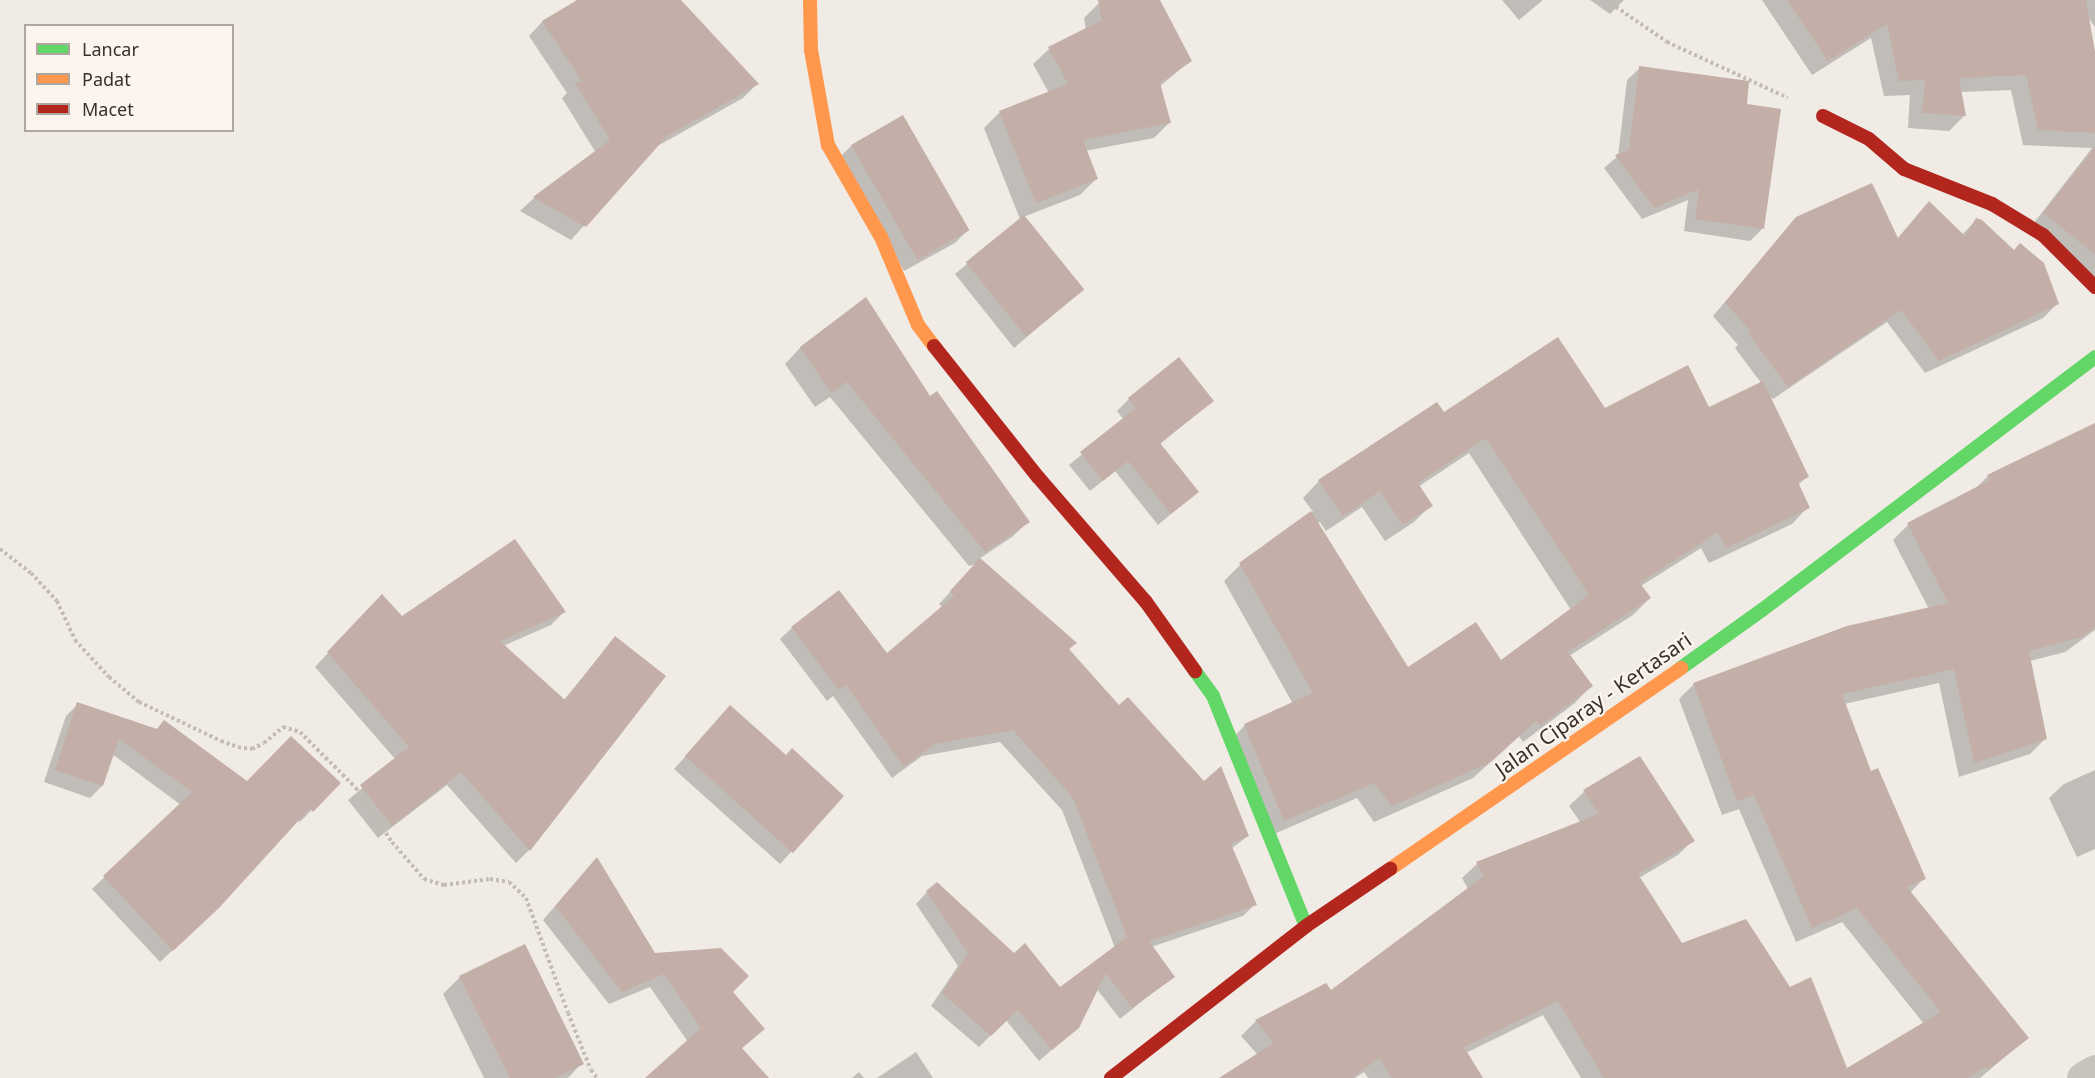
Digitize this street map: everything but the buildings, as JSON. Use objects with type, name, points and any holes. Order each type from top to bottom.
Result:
[{"type":"street","points":[[810,0],[811,50],[828,145],[881,237],[918,325],[1038,477],[1146,602],[1213,696],[1306,926]]},
{"type":"street","points":[[1823,116],[1869,139],[1904,169],[1992,204],[2043,235],[2095,287]]},
{"type":"street","name":"Jalan Ciparay - Kertasari","points":[[1111,1078],[1306,926],[1527,776],[1743,624],[2095,357]]},
{"type":"street","points":[[2083,1078],[2095,1071]]},
{"type":"path","points":[[1606,0],[1667,42],[1823,116]]},
{"type":"path","points":[[0,549],[31,573],[57,600],[75,640],[109,676],[139,702],[220,741],[238,747],[252,749],[283,728],[300,732],[356,788],[392,842],[424,879],[444,885],[490,879],[509,882],[526,898],[568,1013],[591,1070],[597,1078]]},
{"type":"traffic: fast","points":[[1681,668],[1762,610],[2095,357]]},
{"type":"traffic: fast","points":[[1195,671],[1213,696],[1306,926]]},
{"type":"traffic: slow","points":[[810,0],[811,50],[828,145],[881,237],[918,325],[934,346]]},
{"type":"traffic: slow","points":[[1390,869],[1681,668]]},
{"type":"traffic: jam","points":[[1823,116],[1869,139],[1904,169],[1992,204],[2043,235],[2095,287]]},
{"type":"traffic: jam","points":[[934,346],[1038,477],[1146,602],[1195,671]]},
{"type":"traffic: jam","points":[[1111,1078],[1306,926],[1390,869]]}]
